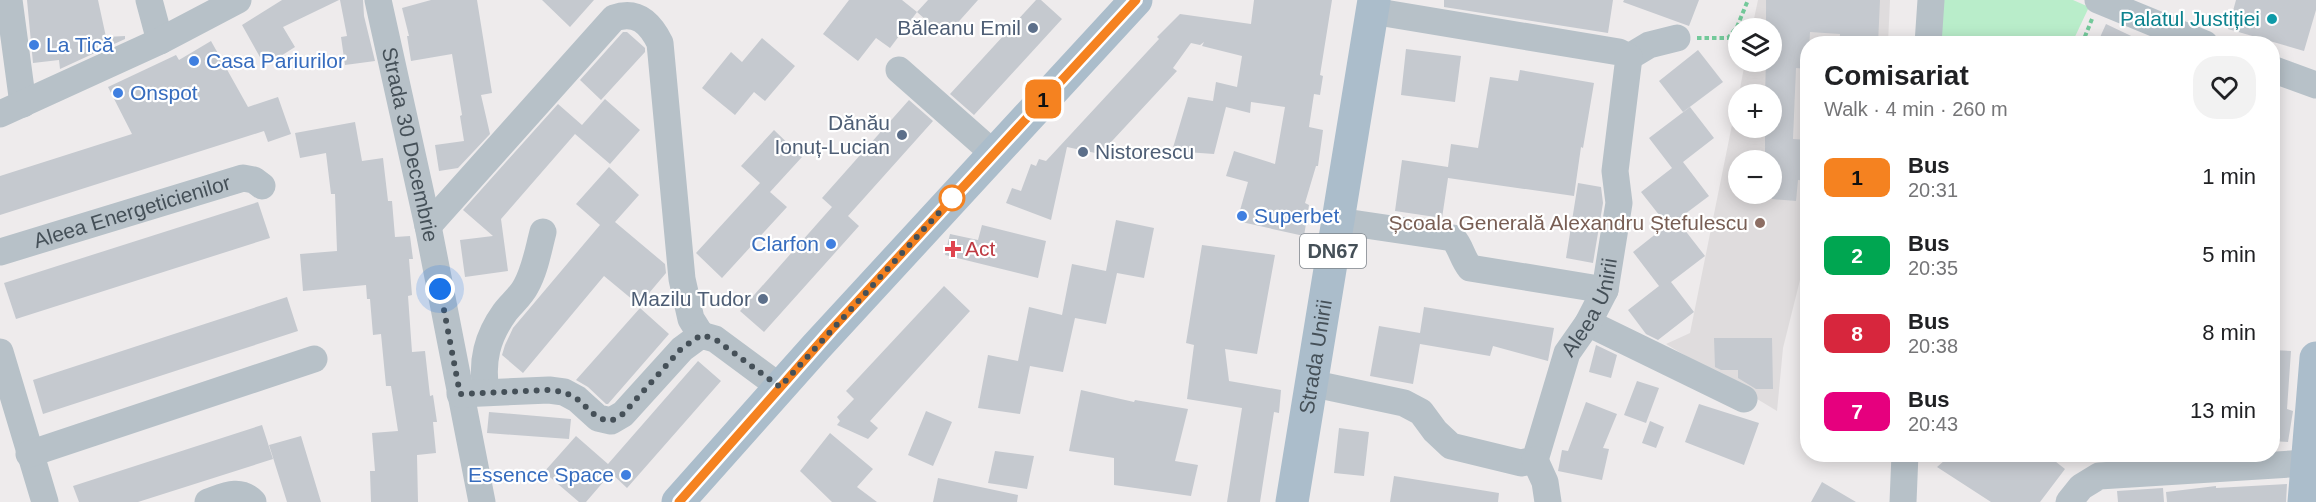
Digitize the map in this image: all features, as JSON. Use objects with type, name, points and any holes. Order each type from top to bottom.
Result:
[{"type":"main road","points":[[678,502],[993,153],[1136,0]]},
{"type":"main road","name":"Strada Unirii","points":[[1292,502],[1373,6]]},
{"type":"main road","points":[[2304,502],[2316,358]]},
{"type":"street","points":[[9,0],[12,109],[160,41],[238,0]]},
{"type":"street","points":[[148,0],[160,41]]},
{"type":"street","name":"Strada 30 Decembrie","points":[[378,0],[429,226],[473,393],[482,502]]},
{"type":"street","points":[[1929,36],[1931,0]]},
{"type":"street","points":[[2098,0],[2186,36]]},
{"type":"street","points":[[1373,6],[1619,52],[1629,57],[1648,45],[1677,38]]},
{"type":"street","points":[[429,226],[615,18],[624,14],[638,16],[653,29],[660,43],[682,279],[691,319],[701,335],[715,339],[780,387]]},
{"type":"street","name":"Aleea Unirii","points":[[1535,460],[1567,353],[1588,322],[1605,290],[1619,203],[1615,171],[1629,57]]},
{"type":"street","points":[[899,70],[993,153]]},
{"type":"street","points":[[2280,72],[2316,85]]},
{"type":"street","name":"Aleea Energeticienilor","points":[[0,252],[243,178],[254,180],[261,186]]},
{"type":"street","points":[[1338,221],[1453,238],[1459,244],[1465,262],[1470,268],[1605,290]]},
{"type":"street","points":[[473,393],[484,374],[486,348],[493,330],[525,289],[533,272],[543,232]]},
{"type":"street","points":[[1588,322],[1744,399]]},
{"type":"street","points":[[473,393],[549,390],[564,392],[577,399],[598,418],[611,421],[623,414],[681,349],[701,335]]},
{"type":"street","points":[[29,454],[314,359]]},
{"type":"street","points":[[2,363],[45,502]]},
{"type":"street","points":[[1310,383],[1404,403],[1421,412],[1435,431],[1451,446],[1521,463],[1535,460],[1545,482],[1548,502]]},
{"type":"street","points":[[1903,502],[1905,462]]},
{"type":"street","points":[[2069,502],[2097,465],[2307,463]]},
{"type":"street","points":[[208,502],[234,493],[247,495],[253,502]]},
{"type":"path","points":[[1677,38],[1728,38],[1737,27],[1748,0]]},
{"type":"shaded area","name":"Școala Generală Alexandru Ștefulescu","points":[[1758,0],[1890,0],[1888,36],[1800,36],[1800,280],[1783,348],[1777,411],[1666,344],[1690,333],[1729,138],[1782,138],[1782,84],[1741,84],[1743,72],[1782,72],[1782,18],[1754,18]]},
{"type":"green space","points":[[1941,0],[2073,0],[2089,7],[2075,36],[1939,36]]},
{"type":"building","points":[[27,0],[98,0],[106,37],[125,36],[125,39],[60,69],[59,60],[33,63]]},
{"type":"building","points":[[282,0],[339,0],[283,27],[295,47],[265,66],[242,25]]},
{"type":"building","points":[[340,0],[363,0],[364,16],[375,61],[345,65],[341,37],[347,36]]},
{"type":"building","points":[[431,0],[477,0],[492,93],[481,95],[490,134],[458,168],[439,171],[435,145],[464,141],[452,54],[411,61],[407,36],[409,36],[402,8]]},
{"type":"building","points":[[542,0],[594,0],[570,27]]},
{"type":"building","points":[[849,0],[902,0],[917,12],[890,48],[876,38],[858,61],[823,34]]},
{"type":"building","points":[[928,0],[978,0],[945,37],[917,12]]},
{"type":"building","points":[[1036,0],[1041,0],[1062,19],[974,115],[950,94]]},
{"type":"building","points":[[1254,0],[1332,0],[1320,75],[1323,76],[1320,95],[1314,94],[1309,127],[1323,130],[1318,166],[1316,166],[1305,203],[1309,205],[1304,236],[1237,221],[1248,182],[1226,176],[1234,151],[1275,164],[1285,107],[1251,102],[1250,113],[1226,107],[1214,154],[1172,151],[1188,97],[1213,101],[1216,82],[1237,87],[1242,56],[1202,46],[1204,42],[1200,45],[1191,43],[1173,68],[1177,71],[1100,154],[1067,147],[1051,220],[1006,203],[1012,188],[1021,191],[1031,164],[1036,166],[1039,159],[1046,161],[1180,14],[1251,24]]},
{"type":"building","points":[[1444,0],[1613,0],[1608,33],[1444,7]]},
{"type":"building","points":[[1624,0],[1699,0],[1689,26],[1623,2]]},
{"type":"building","points":[[1766,0],[1880,0],[1878,36],[1840,36],[1840,34],[1810,32],[1810,36],[1800,36],[1800,68],[1796,68],[1793,139],[1800,139],[1800,180],[1798,180],[1796,201],[1782,200],[1782,150],[1765,150],[1765,138],[1782,138],[1782,84],[1765,84],[1766,72],[1782,72],[1782,18],[1766,18]]},
{"type":"building","name":"Palatul Justiției","points":[[2236,0],[2316,0],[2316,10],[2304,51],[2280,44],[2280,36],[2252,36],[2228,29]]},
{"type":"building","points":[[2106,24],[2131,36],[2101,36]]},
{"type":"building","points":[[623,32],[627,32],[645,48],[645,52],[601,100],[580,80]]},
{"type":"building","points":[[762,38],[795,66],[765,101],[754,92],[735,115],[702,88],[731,52],[742,62]]},
{"type":"building","points":[[211,41],[248,107],[278,97],[291,134],[268,142],[264,131],[0,215],[0,176],[132,134],[108,87],[176,55],[179,60]]},
{"type":"building","points":[[1406,49],[1461,56],[1455,102],[1401,95]]},
{"type":"building","points":[[1698,50],[1723,82],[1683,112],[1659,81]]},
{"type":"building","points":[[1520,70],[1594,83],[1574,196],[1448,178],[1442,218],[1395,211],[1402,160],[1448,167],[1451,144],[1478,148],[1490,77],[1518,81]]},
{"type":"building","points":[[605,99],[640,130],[610,164],[575,134],[501,219],[508,271],[465,277],[460,240],[493,236],[463,210],[558,104],[582,125]]},
{"type":"building","points":[[909,100],[933,121],[848,216],[859,226],[764,332],[740,311],[832,207],[822,198]]},
{"type":"building","points":[[1690,107],[1714,138],[1683,162],[1709,196],[1677,220],[1705,256],[1671,282],[1694,312],[1658,340],[1646,334],[1628,310],[1659,286],[1633,252],[1667,225],[1641,192],[1672,168],[1649,138]]},
{"type":"building","points":[[355,122],[362,161],[383,158],[388,201],[392,201],[395,237],[410,236],[413,259],[409,259],[412,295],[408,296],[412,352],[425,351],[430,396],[433,395],[437,422],[433,422],[436,453],[417,455],[418,502],[371,502],[370,471],[375,471],[372,433],[398,431],[391,386],[386,386],[381,334],[373,335],[370,299],[367,299],[366,285],[303,291],[300,254],[337,251],[335,194],[331,194],[326,153],[300,158],[295,133]]},
{"type":"building","points":[[774,130],[802,157],[770,192],[787,207],[722,278],[696,253],[760,183],[741,166]]},
{"type":"building","points":[[609,167],[639,195],[615,222],[665,264],[666,273],[639,305],[604,276],[523,373],[502,355],[505,345],[513,328],[600,225],[576,204]]},
{"type":"building","points":[[1578,183],[1601,187],[1603,203],[1593,263],[1566,258]]},
{"type":"building","points":[[258,202],[270,238],[16,319],[4,283]]},
{"type":"building","points":[[1116,220],[1154,228],[1144,278],[1117,273],[1106,324],[1075,318],[1063,372],[1030,366],[1020,414],[978,408],[988,355],[1018,361],[1029,307],[1062,315],[1072,264],[1106,271]]},
{"type":"building","points":[[982,225],[1046,241],[1038,278],[945,255],[950,234],[978,240]]},
{"type":"building","points":[[1202,245],[1275,255],[1257,354],[1225,349],[1229,381],[1281,390],[1279,413],[1274,412],[1260,502],[1227,502],[1242,408],[1187,399],[1194,345],[1186,343]]},
{"type":"building","points":[[944,286],[970,311],[870,421],[878,428],[868,439],[837,425],[840,421],[837,417],[854,399],[846,391]]},
{"type":"building","points":[[287,297],[298,331],[43,414],[33,380]]},
{"type":"building","points":[[1424,307],[1554,328],[1548,361],[1493,346],[1490,356],[1420,344],[1413,384],[1370,376],[1379,326],[1420,333]]},
{"type":"building","points":[[640,308],[669,334],[606,404],[588,387],[576,380]]},
{"type":"building","points":[[1714,338],[1772,338],[1773,389],[1756,389],[1738,378],[1738,370],[1721,370],[1715,367]]},
{"type":"building","points":[[1596,345],[1617,355],[1611,378],[1589,372]]},
{"type":"building","points":[[2280,350],[2291,351],[2287,409],[2293,411],[2288,442],[2280,442]]},
{"type":"building","points":[[698,361],[721,381],[627,488],[611,473],[586,502],[579,502],[544,472],[576,436],[608,464]]},
{"type":"building","points":[[1637,381],[1659,388],[1646,423],[1624,415]]},
{"type":"building","points":[[1081,390],[1134,402],[1135,400],[1188,409],[1175,461],[1198,465],[1191,496],[1114,485],[1114,458],[1069,451]]},
{"type":"building","points":[[1586,402],[1617,414],[1603,448],[1609,449],[1602,480],[1558,471],[1562,450],[1568,451]]},
{"type":"building","points":[[1699,404],[1759,423],[1744,465],[1685,442]]},
{"type":"building","points":[[926,411],[952,422],[933,466],[908,455]]},
{"type":"building","points":[[489,412],[571,419],[569,439],[487,433]]},
{"type":"building","points":[[1650,421],[1664,427],[1656,448],[1642,443]]},
{"type":"building","points":[[262,425],[273,459],[138,502],[79,502],[73,486]]},
{"type":"building","points":[[1339,428],[1369,432],[1364,476],[1334,473]]},
{"type":"building","points":[[830,433],[873,469],[857,487],[877,502],[832,502],[800,471]]},
{"type":"building","points":[[301,436],[321,502],[287,502],[269,445]]},
{"type":"building","points":[[995,451],[1034,456],[1027,489],[988,483]]},
{"type":"building","points":[[1943,462],[2056,462],[2065,469],[2040,502],[1991,502],[1937,467]]},
{"type":"building","points":[[1394,476],[1499,493],[1498,502],[1390,502]]},
{"type":"building","points":[[938,478],[1018,495],[1017,502],[933,502]]},
{"type":"building","points":[[1822,482],[1856,502],[1811,502]]},
{"type":"building","points":[[2287,484],[2286,502],[2167,502],[2166,492],[2216,486],[2216,488]]},
{"type":"building","points":[[2163,488],[2164,502],[2118,502],[2117,491]]},
{"type":"bus line","name":"1","points":[[679,502],[831,330],[1136,0]]},
{"type":"place","name":"Palatul Justiției","points":[[2272,19]]},
{"type":"place","name":"Băleanu Emil","points":[[1033,28]]},
{"type":"place","name":"La Tică","points":[[34,45]]},
{"type":"place","name":"Casa Pariurilor","points":[[194,61]]},
{"type":"place","name":"Onspot","points":[[118,93]]},
{"type":"place","name":"Dănău Ionuț-Lucian","points":[[902,135]]},
{"type":"place","name":"Nistorescu","points":[[1083,152]]},
{"type":"place","name":"Superbet","points":[[1242,216]]},
{"type":"place","name":"Școala Generală Alexandru Ștefulescu","points":[[1760,223]]},
{"type":"place","name":"Clarfon","points":[[831,244]]},
{"type":"place","name":"Act","points":[[953,249]]},
{"type":"place","name":"Mazilu Tudor","points":[[763,299]]},
{"type":"place","name":"Essence Space","points":[[626,475]]},
{"type":"route","points":[[440,289],[460,394],[549,390],[564,392],[577,399],[598,418],[611,421],[623,414],[681,349],[701,335],[715,339],[780,387],[956,194],[952,198]]}]
